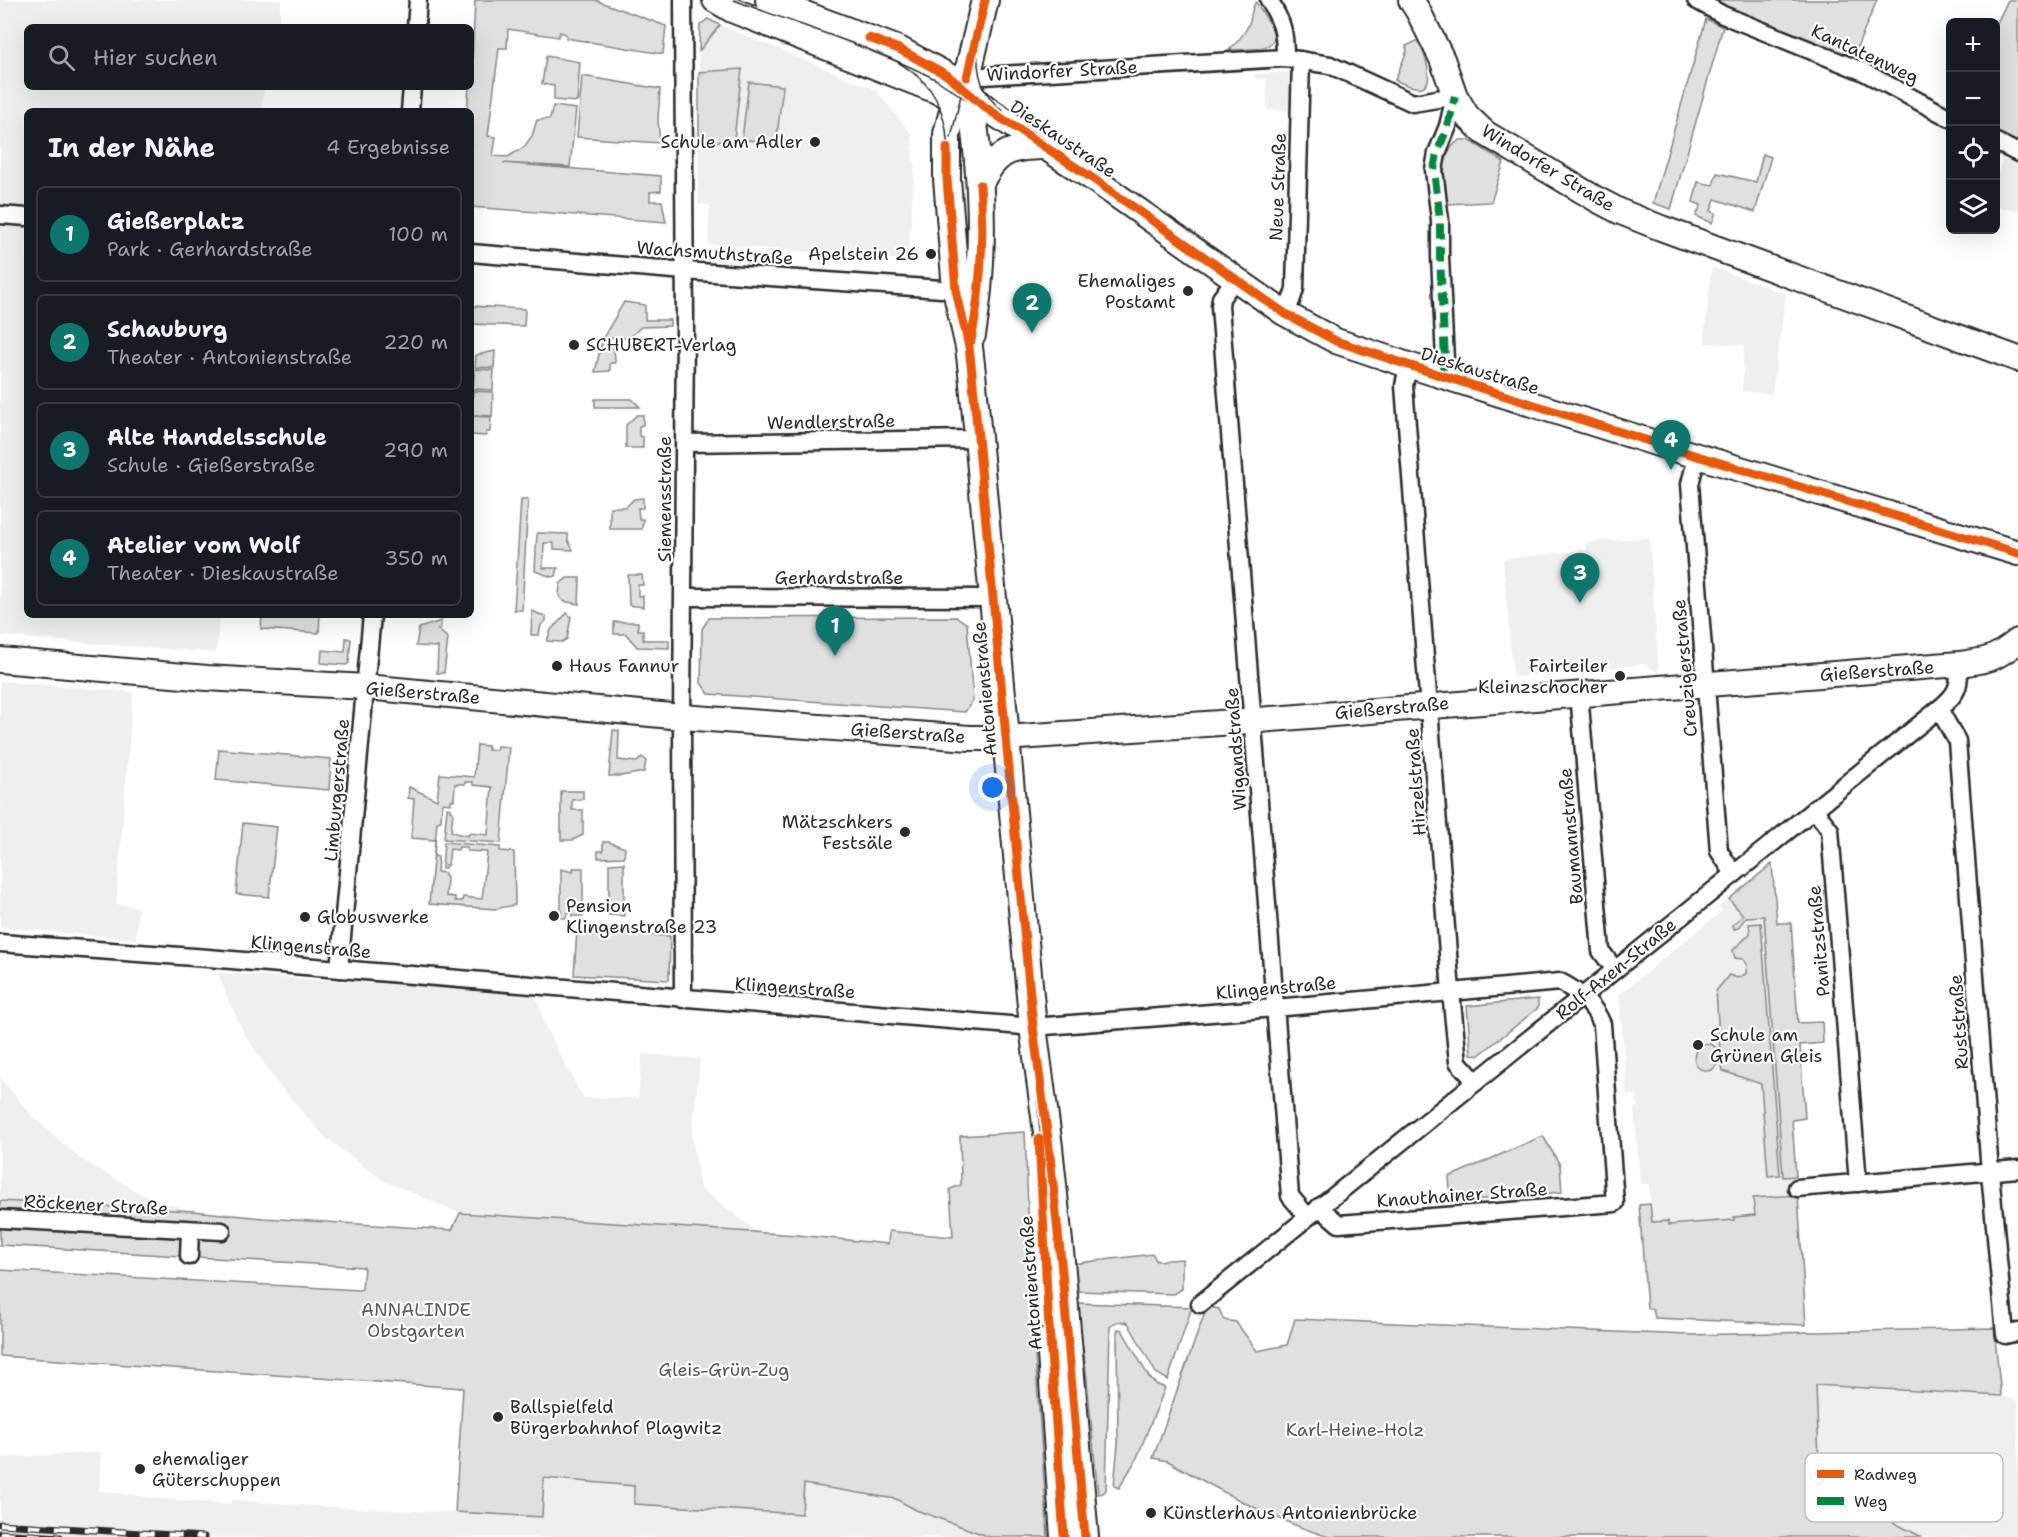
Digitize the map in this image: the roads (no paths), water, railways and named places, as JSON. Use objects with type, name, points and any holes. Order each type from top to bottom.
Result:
[{"type":"main road","name":"Antonienstraße","points":[[985,0],[966,92],[947,134],[947,179],[956,290],[969,347],[1033,1027],[1049,1147],[1057,1310],[1085,1537]]},
{"type":"main road","name":"Antonienstraße","points":[[966,92],[978,147],[982,221],[981,266],[969,347]]},
{"type":"main road","name":"Antonienstraße","points":[[1057,1310],[1065,1537]]},
{"type":"street","points":[[416,24],[418,0]]},
{"type":"street","name":"Siemensstraße","points":[[683,0],[685,271],[683,999]]},
{"type":"street","points":[[716,0],[732,10],[890,74],[966,92]]},
{"type":"street","points":[[768,0],[899,49],[930,64],[966,92]]},
{"type":"street","name":"Neue Straße","points":[[1269,0],[1282,24],[1293,59],[1295,289],[1284,313]]},
{"type":"street","points":[[1410,0],[1442,59],[1455,96],[1434,170],[1440,220],[1445,360],[1441,376]]},
{"type":"street","name":"Kantatenweg","points":[[1696,0],[1723,15],[1862,70],[1946,116]]},
{"type":"street","name":"Windorfer Straße","points":[[966,92],[1293,59],[1330,65],[1413,103],[1455,96],[1467,117],[1485,133],[1621,212],[2018,359]]},
{"type":"street","points":[[410,108],[412,90]]},
{"type":"street","name":"Dieskaustraße","points":[[966,92],[1284,313],[1336,341],[1697,456],[2018,553]]},
{"type":"street","points":[[2000,144],[2018,153]]},
{"type":"street","points":[[980,185],[990,164],[1003,155],[1015,149],[1044,146]]},
{"type":"street","points":[[0,215],[24,217]]},
{"type":"street","name":"Wachsmuthstraße","points":[[474,253],[956,290]]},
{"type":"street","name":"Wigandstraße","points":[[1236,278],[1221,298],[1220,306],[1290,1196],[1313,1212]]},
{"type":"street","name":"Hirzelstraße","points":[[1408,365],[1404,386],[1451,992],[1458,1062],[1476,1082]]},
{"type":"street","name":"Wendlerstraße","points":[[685,443],[978,439]]},
{"type":"street","name":"Creuzigerstraße","points":[[1697,456],[1690,484],[1719,851],[1734,874]]},
{"type":"street","name":"Gerhardstraße","points":[[684,597],[993,598]]},
{"type":"street","name":"Limburgerstraße","points":[[339,969],[372,618]]},
{"type":"street","points":[[1959,664],[1999,656],[2018,640]]},
{"type":"street","name":"Gießerstraße","points":[[0,660],[207,678],[366,687],[682,717],[970,738],[1006,738],[1254,720],[1959,664]]},
{"type":"street","name":"Rolf-Axen-Straße","points":[[1200,1304],[1939,709],[1954,696],[1960,681],[1959,664]]},
{"type":"street","name":"Baumannstraße","points":[[1579,693],[1601,951],[1615,970]]},
{"type":"street","name":"Ruststraße","points":[[1939,709],[1957,741],[1990,1172],[2012,1334]]},
{"type":"street","name":"Panitzstraße","points":[[1814,809],[1830,830],[1858,1183]]},
{"type":"street","name":"Klingenstraße","points":[[0,943],[1033,1027],[1560,982],[1582,997]]},
{"type":"street","name":"Knauthainer Straße","points":[[1313,1212],[1339,1224],[1615,1203],[1602,1023],[1582,997]]},
{"type":"street","points":[[1797,1188],[2018,1169]]},
{"type":"street","name":"Röckener Straße","points":[[0,1219],[222,1231]]},
{"type":"street","name":"Röckener Straße","points":[[189,1256],[190,1230]]},
{"type":"tram line","points":[[734,0],[862,47],[937,80],[1141,216],[1275,310],[1333,342],[1370,357],[1689,458],[2018,558]]},
{"type":"tram line","points":[[951,138],[983,0]]},
{"type":"tram line","points":[[978,45],[979,73],[985,90],[1003,111]]},
{"type":"tram line","points":[[898,62],[931,90],[940,108],[946,130],[1044,1174],[1069,1537]]},
{"type":"tram line","points":[[993,108],[1035,133],[1120,192]]},
{"type":"tram line","points":[[1809,485],[2018,547]]},
{"type":"tram line","points":[[1062,1322],[1081,1537]]},
{"type":"railway","points":[[0,1524],[204,1537]]},
{"type":"railway","points":[[0,1533],[60,1537]]},
{"type":"place","name":"Schule am Adler","points":[[815,142]]},
{"type":"place","name":"Apelstein 26","points":[[931,254]]},
{"type":"place","name":"Ehemaliges Postamt","points":[[1188,291]]},
{"type":"place","name":"Schauburg","points":[[1032,333]]},
{"type":"place","name":"SCHUBERT-Verlag","points":[[574,345]]},
{"type":"place","name":"Atelier vom Wolf","points":[[1671,470]]},
{"type":"place","name":"Alte Handelsschule","points":[[1580,603]]},
{"type":"place","name":"Gießerplatz","points":[[835,656]]},
{"type":"place","name":"Haus Fannur","points":[[557,666]]},
{"type":"place","name":"Fairteiler Kleinzschocher","points":[[1620,676]]},
{"type":"place","name":"Mätzschkers Festsäle","points":[[905,832]]},
{"type":"place","name":"Pension Klingenstraße 23","points":[[554,916]]},
{"type":"place","name":"Globuswerke","points":[[305,917]]},
{"type":"place","name":"Schule am Grünen Gleis","points":[[1698,1045]]},
{"type":"place","name":"Ballspielfeld Bürgerbahnhof Plagwitz","points":[[498,1417]]},
{"type":"place","name":"ehemaliger Güterschuppen","points":[[140,1469]]},
{"type":"place","name":"Künstlerhaus Antonienbrücke","points":[[1151,1513]]},
{"type":"park label","name":"ANNALINDE Obstgarten","points":[[416,1320]]},
{"type":"park label","name":"Gleis-Grün-Zug","points":[[724,1370]]},
{"type":"park label","name":"Karl-Heine-Holz","points":[[1355,1430]]}]
